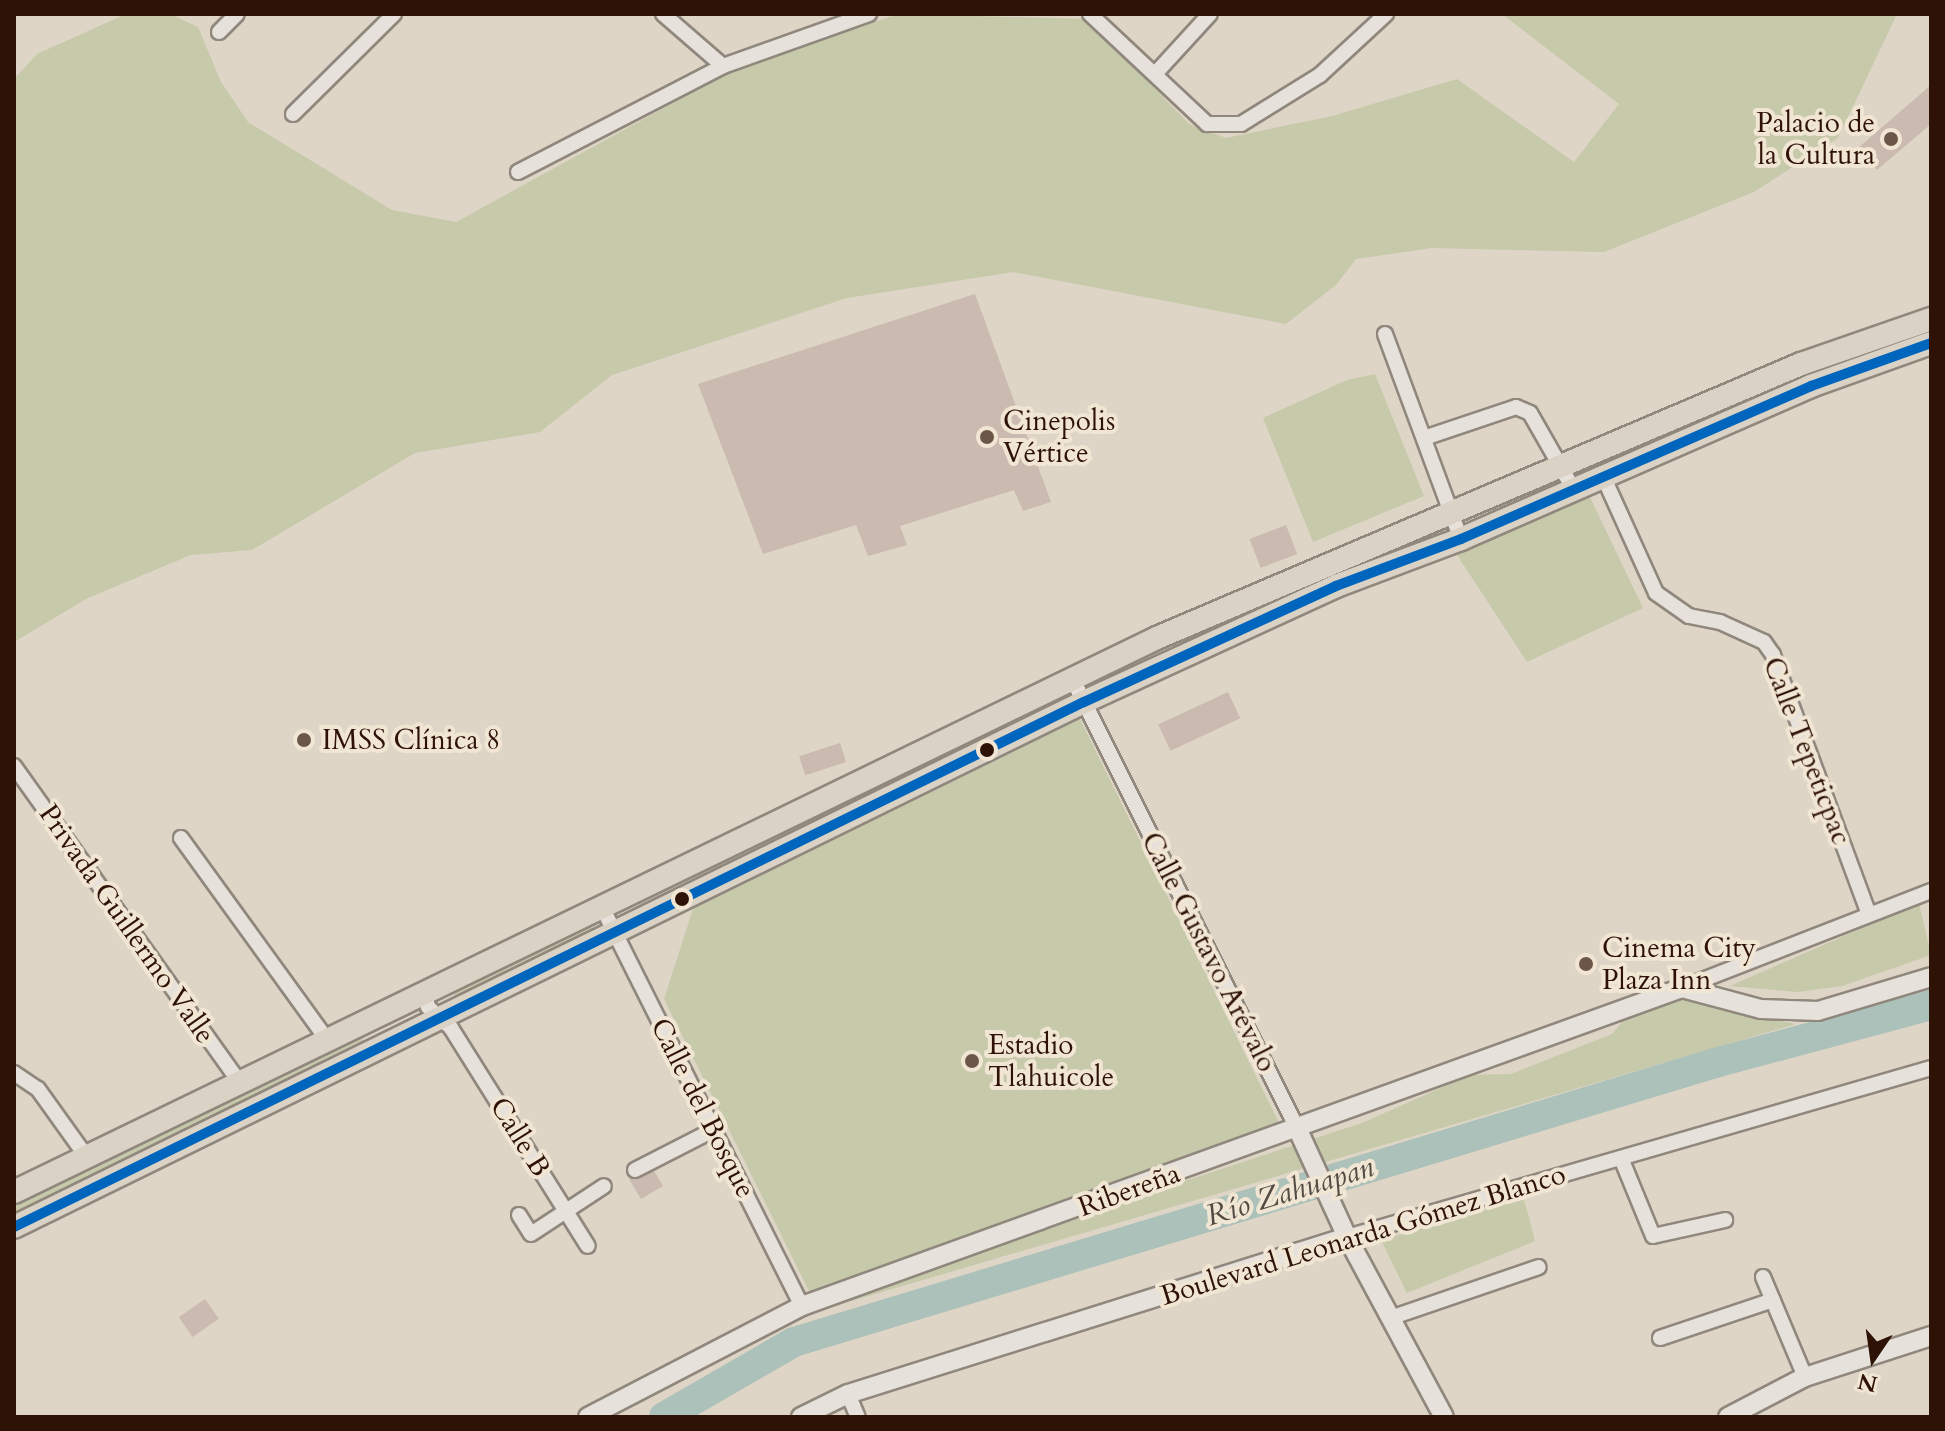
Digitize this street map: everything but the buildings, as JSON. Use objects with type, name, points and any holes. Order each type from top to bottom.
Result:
[{"type":"main road","points":[[14,1227],[446,1019],[609,921],[1159,637],[1454,516],[1801,364],[1931,319]]},
{"type":"main road","points":[[14,1192],[429,990],[609,921],[1336,586],[1461,539],[1811,386],[1931,343]]},
{"type":"main road","points":[[1801,364],[1811,386]]},
{"type":"street","points":[[219,32],[237,14]]},
{"type":"street","points":[[293,114],[394,14]]},
{"type":"street","points":[[663,14],[723,66]]},
{"type":"street","points":[[518,172],[562,144],[723,66],[869,14]]},
{"type":"street","points":[[1090,14],[1207,124],[1241,124],[1320,75],[1386,14]]},
{"type":"street","points":[[1155,74],[1210,14]]},
{"type":"street","points":[[1385,334],[1461,539]]},
{"type":"street","points":[[1424,438],[1516,407],[1530,413],[1574,490]]},
{"type":"street","name":"Calle Tepeticpac","points":[[1603,476],[1656,593],[1689,616],[1720,622],[1764,642],[1773,655],[1869,914]]},
{"type":"street","name":"Calle Gustavo Arévalo","points":[[1073,680],[1298,1130],[1344,1231],[1444,1417]]},
{"type":"street","name":"Privada Guillermo Valle","points":[[14,766],[240,1083]]},
{"type":"street","points":[[181,838],[327,1040]]},
{"type":"street","points":[[1682,988],[1931,891]]},
{"type":"street","name":"Calle del Bosque","points":[[609,921],[802,1306]]},
{"type":"street","points":[[1682,988],[1788,1012],[1818,1011],[1931,977]]},
{"type":"street","name":"Ribereña","points":[[588,1417],[802,1306],[1298,1130],[1682,988]]},
{"type":"street","name":"Calle B","points":[[429,990],[588,1246]]},
{"type":"street","name":"Boulevard Leonarda Gómez Blanco","points":[[801,1417],[848,1394],[1344,1231],[1621,1158],[1931,1068]]},
{"type":"street","points":[[14,1073],[38,1089],[86,1156]]},
{"type":"street","points":[[635,1170],[715,1129]]},
{"type":"street","points":[[1621,1158],[1653,1236],[1725,1220]]},
{"type":"street","points":[[519,1215],[531,1234],[604,1186]]},
{"type":"street","points":[[1390,1318],[1539,1267]]},
{"type":"street","points":[[1763,1277],[1805,1377]]},
{"type":"street","points":[[1660,1338],[1773,1300]]},
{"type":"street","points":[[1728,1417],[1805,1377],[1931,1336]]},
{"type":"street","points":[[848,1394],[858,1417]]},
{"type":"green space","points":[[126,14],[170,14],[198,27],[221,82],[248,122],[392,210],[456,222],[737,68],[899,14],[1087,19],[1189,124],[1226,138],[1332,116],[1457,79],[1574,162],[1619,104],[1502,14],[1897,14],[1838,138],[1754,192],[1604,252],[1432,248],[1356,259],[1336,285],[1286,324],[1013,272],[847,298],[612,375],[540,432],[415,453],[252,550],[191,555],[88,598],[14,642],[14,79],[37,54]]},
{"type":"green space","points":[[1796,369],[1802,388],[1591,474],[1581,466]]},
{"type":"green space","points":[[1375,374],[1424,496],[1313,542],[1263,418],[1347,380]]},
{"type":"green space","points":[[1587,491],[1643,608],[1527,662],[1455,552]]},
{"type":"green space","points":[[1061,693],[1069,706],[643,912],[636,901]]},
{"type":"green space","name":"Estadio Tlahuicole","points":[[1080,719],[1279,1123],[810,1293],[664,999],[693,909]]},
{"type":"green space","points":[[1919,903],[1931,955],[1842,986],[1798,992],[1730,986]]},
{"type":"green space","points":[[588,922],[595,934],[458,1003],[450,988]]},
{"type":"green space","points":[[1668,996],[1796,1024],[824,1309],[968,1252],[1362,1123],[1470,1075],[1511,1074],[1612,1034],[1628,1015]]},
{"type":"green space","points":[[357,1030],[367,1046],[18,1218],[14,1211],[14,1193]]},
{"type":"green space","points":[[1524,1199],[1535,1241],[1407,1293],[1381,1240]]},
{"type":"waterway","name":"Río Zahuapan","points":[[664,1417],[794,1342],[1715,1063],[1931,1005]]},
{"type":"transit line","points":[[14,1227],[1084,702],[1336,586],[1461,539],[1811,386],[1931,343]]},
{"type":"place","name":"Palacio de la Cultura","points":[[1891,139]]},
{"type":"place","name":"Cinepolis Vértice","points":[[987,437]]},
{"type":"place","name":"IMSS Clínica 8","points":[[304,740]]},
{"type":"place","name":"Cinema City Plaza Inn","points":[[1586,964]]},
{"type":"place","name":"Estadio Tlahuicole","points":[[972,1061]]}]
